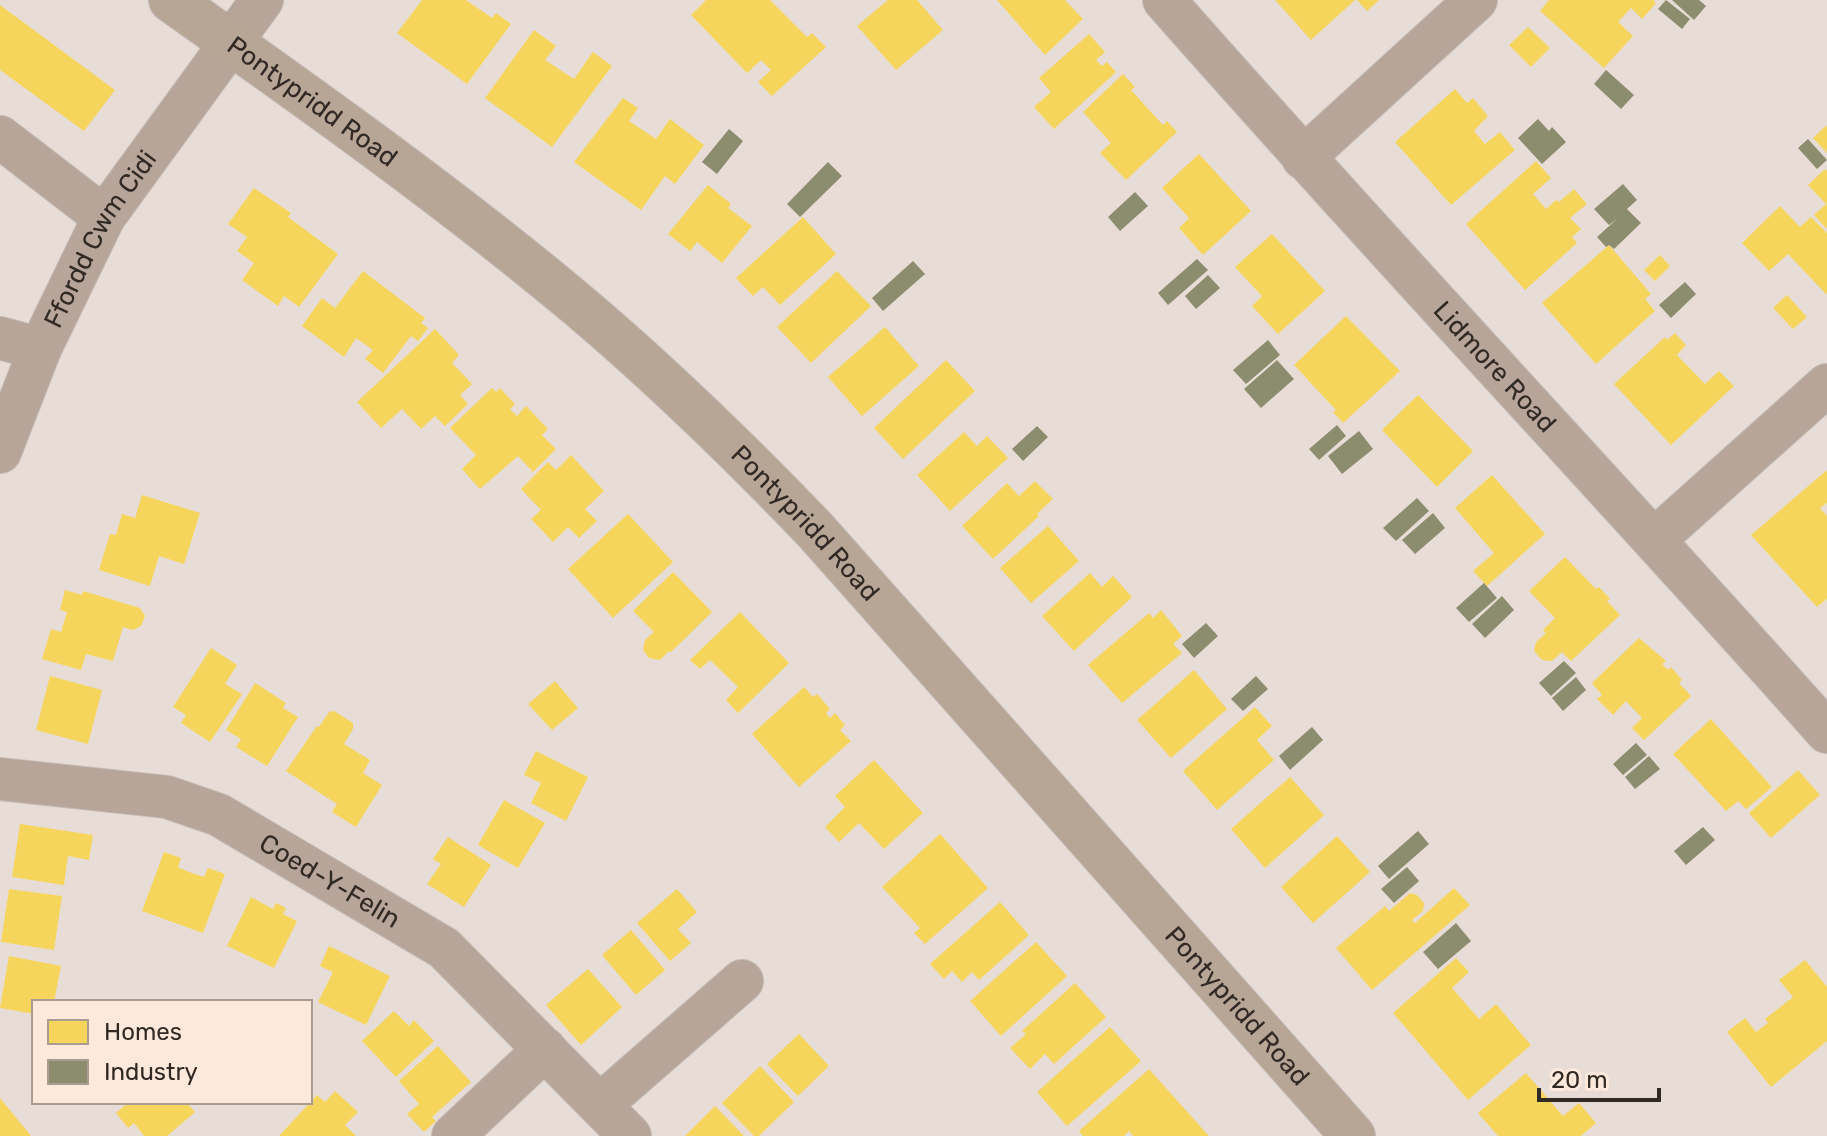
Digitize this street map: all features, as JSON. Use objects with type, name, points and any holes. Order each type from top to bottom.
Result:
[{"type":"main road","name":"Pontypridd Road","points":[[171,0],[471,218],[579,306],[740,452],[815,530],[1353,1136]]},
{"type":"street","name":"Ffordd Cwm Cidi","points":[[0,452],[40,349],[104,217],[262,0]]},
{"type":"street","name":"Lidmore Road","points":[[1164,0],[1303,158],[1655,539],[1827,732]]},
{"type":"street","points":[[1303,158],[1476,0]]},
{"type":"street","points":[[0,137],[104,217]]},
{"type":"street","points":[[0,338],[40,349]]},
{"type":"street","points":[[1655,539],[1827,385]]},
{"type":"street","name":"Coed-Y-Felin","points":[[0,779],[167,797],[219,815],[444,948],[630,1136]]},
{"type":"street","points":[[600,1105],[742,981]]},
{"type":"street","points":[[453,1136],[545,1049]]},
{"type":"building: Homes","points":[[422,0],[466,0],[492,18],[496,13],[511,24],[467,84],[397,33]]},
{"type":"building: Homes","points":[[706,0],[770,0],[807,37],[812,33],[826,47],[772,96],[758,82],[771,70],[761,60],[747,73],[691,15]]},
{"type":"building: Homes","points":[[888,0],[917,0],[943,30],[896,70],[857,26]]},
{"type":"building: Homes","points":[[997,0],[1065,0],[1083,19],[1045,55]]},
{"type":"building: Homes","points":[[1275,0],[1355,0],[1311,40]]},
{"type":"building: Homes","points":[[1357,0],[1379,0],[1367,11]]},
{"type":"building: Homes","points":[[1549,0],[1653,0],[1656,3],[1642,19],[1631,8],[1618,22],[1633,36],[1604,68],[1540,11]]},
{"type":"building: Homes","points":[[0,5],[115,90],[84,131],[0,70]]},
{"type":"building: Homes","points":[[1528,27],[1550,48],[1531,67],[1509,45]]},
{"type":"building: Homes","points":[[534,30],[556,46],[545,60],[574,79],[593,52],[612,66],[552,147],[485,98]]},
{"type":"building: Homes","points":[[1089,34],[1105,52],[1096,60],[1102,66],[1107,62],[1116,72],[1054,129],[1034,107],[1051,92],[1039,78]]},
{"type":"building: Homes","points":[[1123,74],[1135,87],[1131,90],[1163,125],[1167,121],[1177,132],[1126,180],[1100,153],[1111,143],[1083,112]]},
{"type":"building: Homes","points":[[1455,89],[1467,103],[1473,98],[1488,116],[1474,131],[1485,144],[1500,132],[1515,150],[1451,205],[1395,142]]},
{"type":"building: Homes","points":[[623,98],[638,108],[629,121],[656,139],[670,119],[704,145],[675,184],[665,176],[641,210],[574,162]]},
{"type":"building: Homes","points":[[1827,125],[1827,153],[1813,138]]},
{"type":"building: Homes","points":[[1199,154],[1251,211],[1203,255],[1179,228],[1189,218],[1162,188]]},
{"type":"building: Homes","points":[[1536,161],[1551,178],[1533,194],[1546,209],[1574,189],[1587,204],[1570,218],[1581,229],[1572,237],[1577,243],[1525,290],[1466,224]]},
{"type":"building: Homes","points":[[1825,169],[1827,229],[1814,215],[1826,204],[1808,185]]},
{"type":"building: Homes","points":[[708,185],[731,204],[728,208],[752,226],[722,263],[697,242],[690,251],[668,234]]},
{"type":"building: Homes","points":[[254,188],[291,213],[288,217],[338,254],[299,307],[284,296],[278,306],[242,280],[254,263],[237,251],[247,237],[228,224]]},
{"type":"building: Homes","points":[[1780,206],[1800,227],[1811,217],[1827,233],[1827,295],[1788,254],[1769,271],[1742,243]]},
{"type":"building: Homes","points":[[803,217],[836,254],[780,305],[763,287],[753,296],[736,278]]},
{"type":"building: Homes","points":[[1272,234],[1325,291],[1278,334],[1252,306],[1262,296],[1235,267]]},
{"type":"building: Homes","points":[[1609,245],[1651,294],[1645,299],[1655,311],[1596,364],[1542,303]]},
{"type":"building: Homes","points":[[1660,255],[1670,266],[1655,281],[1644,270]]},
{"type":"building: Homes","points":[[363,271],[425,318],[421,323],[428,328],[418,341],[411,336],[383,373],[365,359],[373,350],[356,338],[344,357],[302,326],[322,298],[335,308]]},
{"type":"building: Homes","points":[[837,271],[871,306],[811,363],[777,327]]},
{"type":"building: Homes","points":[[1787,295],[1807,317],[1793,329],[1773,308]]},
{"type":"building: Homes","points":[[1346,316],[1400,371],[1343,423],[1333,412],[1336,410],[1294,365]]},
{"type":"building: Homes","points":[[885,327],[919,366],[862,416],[828,377]]},
{"type":"building: Homes","points":[[435,329],[459,355],[452,363],[472,384],[460,395],[468,404],[445,426],[435,416],[421,429],[402,409],[381,428],[357,402]]},
{"type":"building: Homes","points":[[1675,333],[1686,345],[1677,355],[1705,384],[1719,371],[1734,386],[1671,445],[1614,384],[1665,337],[1667,340]]},
{"type":"building: Homes","points":[[946,360],[975,391],[903,459],[874,428]]},
{"type":"building: Homes","points":[[492,388],[496,392],[500,388],[515,404],[510,409],[517,416],[526,406],[548,429],[542,435],[556,449],[533,472],[518,456],[480,489],[462,469],[476,455],[450,428]]},
{"type":"building: Homes","points":[[1418,395],[1473,451],[1437,487],[1382,430]]},
{"type":"building: Homes","points":[[964,432],[977,446],[987,436],[1008,458],[950,511],[917,475]]},
{"type":"building: Homes","points":[[571,455],[604,491],[585,509],[597,521],[579,538],[568,527],[553,542],[531,519],[541,510],[521,489],[548,462],[556,470]]},
{"type":"building: Homes","points":[[1827,470],[1827,503],[1820,508],[1827,516],[1827,599],[1817,607],[1751,535]]},
{"type":"building: Homes","points":[[1492,475],[1545,534],[1487,586],[1473,571],[1494,553],[1455,508]]},
{"type":"building: Homes","points":[[1035,481],[1053,499],[993,559],[962,526],[1007,483],[1019,496]]},
{"type":"building: Homes","points":[[142,495],[200,513],[184,564],[159,556],[150,586],[99,570],[110,534],[116,535],[122,514],[135,518]]},
{"type":"building: Homes","points":[[628,514],[673,562],[613,618],[568,569]]},
{"type":"building: Homes","points":[[1048,526],[1079,561],[1031,603],[1000,568]]},
{"type":"building: Homes","points":[[1565,557],[1596,589],[1599,587],[1620,615],[1571,661],[1562,652],[1552,661],[1542,660],[1534,651],[1536,642],[1555,618],[1529,591]]},
{"type":"building: Homes","points":[[673,572],[712,612],[671,652],[660,660],[649,658],[643,650],[645,640],[654,632],[633,611]]},
{"type":"building: Homes","points":[[1090,573],[1102,587],[1113,576],[1132,597],[1074,651],[1042,616]]},
{"type":"building: Homes","points":[[65,590],[82,595],[83,591],[140,608],[145,616],[141,626],[133,630],[123,627],[113,661],[86,654],[81,670],[42,659],[51,629],[61,632],[67,612],[60,610]]},
{"type":"building: Homes","points":[[1161,610],[1182,636],[1173,644],[1182,653],[1122,703],[1088,665],[1149,613],[1153,618]]},
{"type":"building: Homes","points":[[740,612],[789,663],[738,713],[726,700],[738,687],[710,660],[700,669],[690,660]]},
{"type":"building: Homes","points":[[1639,638],[1666,661],[1662,664],[1668,670],[1671,667],[1682,680],[1679,683],[1691,696],[1644,740],[1632,728],[1642,718],[1626,701],[1613,715],[1597,699],[1602,695],[1592,683]]},
{"type":"building: Homes","points":[[211,648],[237,665],[225,684],[242,694],[210,742],[181,723],[186,715],[173,707]]},
{"type":"building: Homes","points":[[1194,670],[1227,709],[1171,758],[1137,720]]},
{"type":"building: Homes","points":[[50,676],[102,690],[88,744],[36,730]]},
{"type":"building: Homes","points":[[555,681],[578,708],[552,730],[528,704]]},
{"type":"building: Homes","points":[[255,683],[286,703],[283,708],[298,717],[267,766],[236,747],[241,739],[226,730]]},
{"type":"building: Homes","points":[[804,687],[813,697],[817,694],[830,709],[826,713],[830,718],[835,713],[845,725],[840,730],[851,741],[799,787],[752,734]]},
{"type":"building: Homes","points":[[1255,707],[1272,726],[1257,740],[1274,760],[1217,810],[1183,771]]},
{"type":"building: Homes","points":[[334,711],[353,723],[344,744],[370,760],[363,773],[382,785],[356,827],[332,812],[337,804],[286,771],[317,726],[329,712]]},
{"type":"building: Homes","points":[[1711,719],[1772,787],[1746,809],[1738,801],[1726,811],[1673,754]]},
{"type":"building: Homes","points":[[536,751],[588,777],[566,821],[531,803],[541,783],[524,775]]},
{"type":"building: Homes","points":[[874,760],[923,813],[884,849],[859,823],[839,842],[825,827],[845,807],[835,796]]},
{"type":"building: Homes","points":[[1798,770],[1820,795],[1771,838],[1749,813]]},
{"type":"building: Homes","points":[[1290,777],[1324,815],[1265,868],[1231,829]]},
{"type":"building: Homes","points":[[504,800],[545,823],[518,868],[478,845]]},
{"type":"building: Homes","points":[[20,824],[93,835],[89,860],[68,856],[64,885],[12,877]]},
{"type":"building: Homes","points":[[940,834],[988,888],[925,944],[914,933],[920,928],[882,887]]},
{"type":"building: Homes","points":[[1337,836],[1370,872],[1313,923],[1281,887]]},
{"type":"building: Homes","points":[[448,837],[491,865],[464,907],[427,884],[441,864],[433,859]]},
{"type":"building: Homes","points":[[164,852],[181,858],[178,867],[189,872],[204,877],[208,868],[225,874],[203,933],[142,911]]},
{"type":"building: Homes","points":[[1454,888],[1470,905],[1372,990],[1336,948],[1385,906],[1389,911],[1410,893],[1417,895],[1424,903],[1423,911],[1412,920],[1415,923]]},
{"type":"building: Homes","points":[[9,889],[62,896],[54,950],[1,942]]},
{"type":"building: Homes","points":[[677,889],[697,912],[678,929],[691,943],[670,961],[637,923]]},
{"type":"building: Homes","points":[[251,897],[273,909],[276,903],[286,908],[283,914],[297,921],[274,968],[227,946]]},
{"type":"building: Homes","points":[[1000,902],[1029,935],[979,980],[972,972],[962,982],[952,971],[944,979],[930,964]]},
{"type":"building: Homes","points":[[631,930],[665,970],[636,995],[602,955]]},
{"type":"building: Homes","points":[[1036,942],[1067,976],[1001,1036],[970,1001]]},
{"type":"building: Homes","points":[[329,946],[390,976],[366,1025],[318,1002],[333,972],[320,966]]},
{"type":"building: Homes","points":[[9,956],[61,966],[54,1000],[32,1000],[32,1014],[0,1008]]},
{"type":"building: Homes","points":[[1456,958],[1469,972],[1452,988],[1479,1019],[1496,1004],[1531,1045],[1468,1100],[1393,1013]]},
{"type":"building: Homes","points":[[1805,960],[1827,987],[1827,1041],[1771,1087],[1727,1032],[1745,1018],[1756,1032],[1768,1023],[1765,1019],[1793,997],[1779,980]]},
{"type":"building: Homes","points":[[588,969],[622,1007],[581,1045],[546,1005]]},
{"type":"building: Homes","points":[[1075,983],[1106,1017],[1054,1064],[1045,1054],[1030,1069],[1010,1048],[1026,1034],[1022,1031]]},
{"type":"building: Homes","points":[[394,1011],[409,1026],[414,1020],[434,1041],[396,1077],[362,1041]]},
{"type":"building: Homes","points":[[1110,1027],[1141,1061],[1067,1126],[1037,1092]]},
{"type":"building: Homes","points":[[799,1034],[829,1066],[798,1096],[767,1064]]},
{"type":"building: Homes","points":[[438,1046],[471,1082],[432,1117],[436,1121],[424,1132],[407,1114],[419,1104],[399,1081]]},
{"type":"building: Homes","points":[[760,1066],[794,1102],[759,1136],[754,1136],[722,1103]]},
{"type":"building: Homes","points":[[1149,1069],[1209,1136],[1133,1136],[1129,1131],[1124,1136],[1083,1136],[1079,1131]]},
{"type":"building: Homes","points":[[1526,1073],[1563,1116],[1579,1103],[1596,1123],[1581,1136],[1498,1136],[1478,1113]]},
{"type":"building: Homes","points":[[335,1091],[358,1112],[345,1125],[356,1136],[279,1136],[312,1104],[317,1095],[325,1102]]},
{"type":"building: Homes","points":[[0,1098],[31,1136],[0,1136]]},
{"type":"building: Homes","points":[[127,1104],[188,1104],[195,1112],[167,1136],[144,1136],[134,1123],[128,1128],[116,1113]]},
{"type":"building: Homes","points":[[715,1106],[744,1136],[685,1136]]},
{"type":"building: Industry","points":[[1666,0],[1690,19],[1682,29],[1658,9]]},
{"type":"building: Industry","points":[[1672,0],[1699,0],[1706,6],[1694,20]]},
{"type":"building: Industry","points":[[1606,70],[1634,95],[1621,109],[1594,84]]},
{"type":"building: Industry","points":[[1538,119],[1549,131],[1552,127],[1566,142],[1542,164],[1518,138]]},
{"type":"building: Industry","points":[[729,129],[743,141],[717,174],[702,162]]},
{"type":"building: Industry","points":[[1808,139],[1827,160],[1817,169],[1798,148]]},
{"type":"building: Industry","points":[[828,162],[842,176],[800,217],[787,204]]},
{"type":"building: Industry","points":[[1623,184],[1637,200],[1627,209],[1641,223],[1614,249],[1609,245],[1606,247],[1597,237],[1618,218],[1609,225],[1594,209]]},
{"type":"building: Industry","points":[[1135,192],[1148,206],[1120,231],[1108,217]]},
{"type":"building: Industry","points":[[1197,259],[1208,270],[1168,305],[1158,293]]},
{"type":"building: Industry","points":[[913,261],[925,274],[883,311],[872,298]]},
{"type":"building: Industry","points":[[1208,275],[1220,288],[1196,309],[1185,296]]},
{"type":"building: Industry","points":[[1685,282],[1696,294],[1671,318],[1659,305]]},
{"type":"building: Industry","points":[[1268,340],[1280,355],[1246,384],[1233,370]]},
{"type":"building: Industry","points":[[1277,360],[1294,379],[1261,408],[1244,389]]},
{"type":"building: Industry","points":[[1337,425],[1346,436],[1319,460],[1309,449]]},
{"type":"building: Industry","points":[[1037,426],[1048,437],[1023,461],[1012,449]]},
{"type":"building: Industry","points":[[1359,431],[1373,449],[1342,474],[1328,456]]},
{"type":"building: Industry","points":[[1417,498],[1429,511],[1396,541],[1383,528]]},
{"type":"building: Industry","points":[[1433,513],[1445,528],[1415,554],[1402,540]]},
{"type":"building: Industry","points":[[1484,583],[1497,598],[1469,622],[1456,608]]},
{"type":"building: Industry","points":[[1502,596],[1514,610],[1485,638],[1472,624]]},
{"type":"building: Industry","points":[[1206,623],[1218,636],[1194,658],[1182,644]]},
{"type":"building: Industry","points":[[1564,661],[1576,673],[1551,696],[1539,683]]},
{"type":"building: Industry","points":[[1256,676],[1268,689],[1243,711],[1231,699]]},
{"type":"building: Industry","points":[[1576,677],[1586,690],[1563,711],[1552,698]]},
{"type":"building: Industry","points":[[1312,727],[1323,740],[1290,770],[1279,756]]},
{"type":"building: Industry","points":[[1636,743],[1647,755],[1623,775],[1613,764]]},
{"type":"building: Industry","points":[[1649,756],[1660,769],[1635,789],[1625,777]]},
{"type":"building: Industry","points":[[1703,827],[1715,840],[1686,865],[1674,851]]},
{"type":"building: Industry","points":[[1418,831],[1429,844],[1389,879],[1378,866]]},
{"type":"building: Industry","points":[[1407,867],[1419,881],[1394,903],[1381,889]]},
{"type":"building: Industry","points":[[1456,923],[1471,941],[1438,969],[1423,952]]}]
